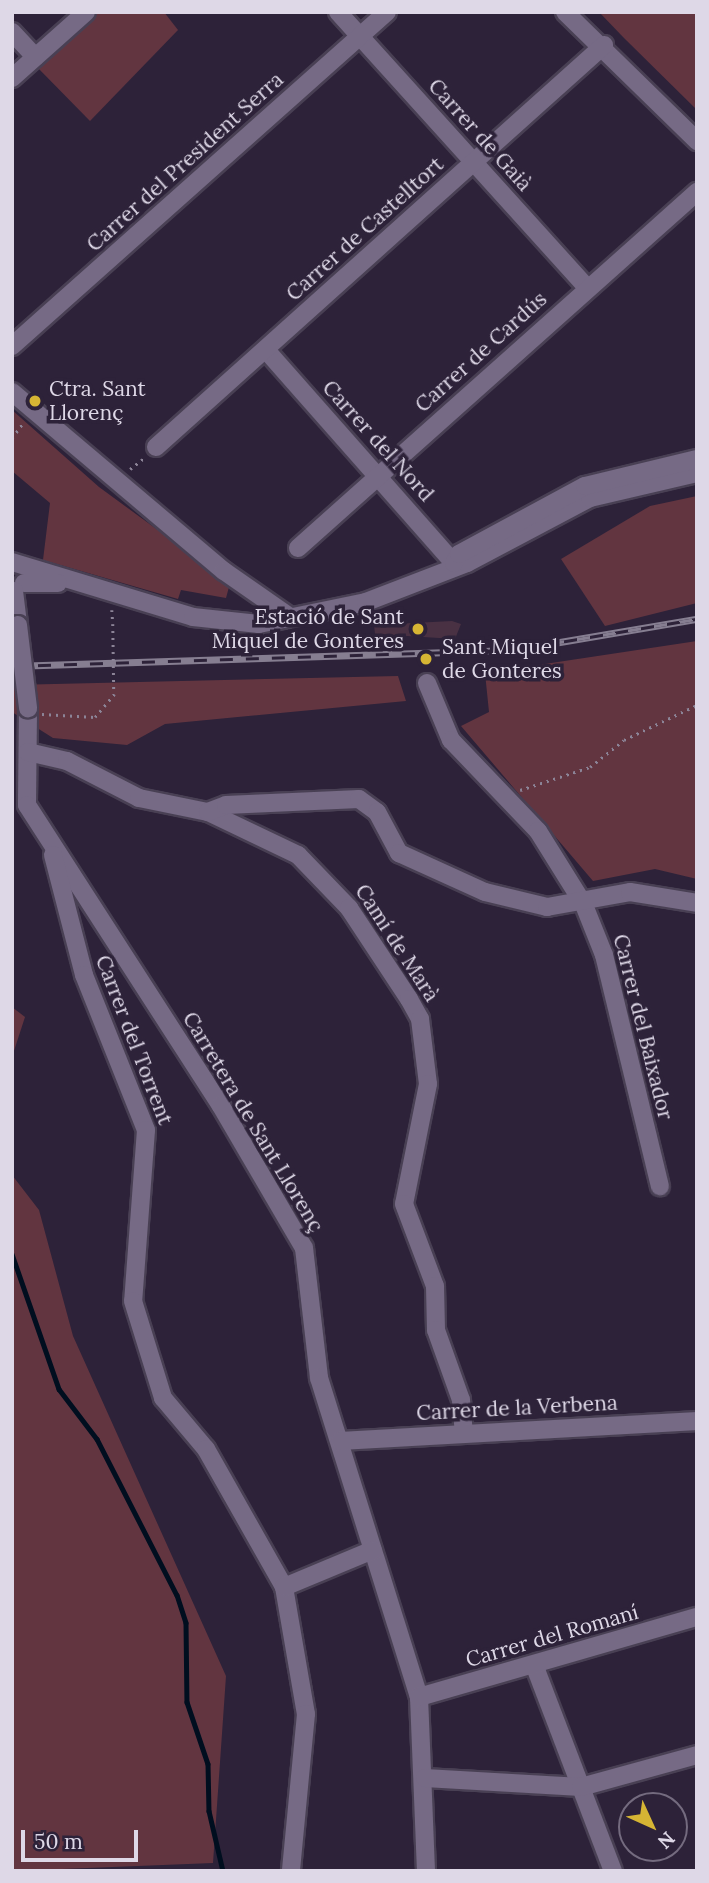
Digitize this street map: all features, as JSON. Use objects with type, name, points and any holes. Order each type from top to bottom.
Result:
[{"type":"street","points":[[12,78],[86,12]]},
{"type":"street","name":"Carrer de Gaià","points":[[338,12],[587,288]]},
{"type":"street","name":"Carrer del President Serra","points":[[12,346],[387,12]]},
{"type":"street","points":[[565,12],[604,45],[697,141]]},
{"type":"street","points":[[12,32],[35,57]]},
{"type":"street","name":"Carrer de Castelltort","points":[[156,447],[604,45]]},
{"type":"street","name":"Carrer de Cardús","points":[[298,548],[697,192]]},
{"type":"street","name":"Carrer del Nord","points":[[266,350],[379,474],[454,563]]},
{"type":"street","points":[[12,392],[117,481],[290,617]]},
{"type":"street","points":[[454,563],[459,554],[585,486],[697,459]]},
{"type":"street","points":[[17,579],[76,583],[225,623],[290,617],[366,602],[454,563],[467,564],[590,498],[697,472]]},
{"type":"street","name":"Carretera de Sant Llorenç","points":[[17,579],[18,625],[28,712],[27,805],[53,855],[221,1106],[303,1248],[310,1335],[419,1697],[425,1777],[426,1871]]},
{"type":"street","name":"Carrer del Baixador","points":[[426,683],[451,740],[511,799],[584,905],[604,955],[660,1186]]},
{"type":"street","name":"Camí de Marà","points":[[28,752],[67,761],[139,798],[208,812],[317,872],[420,1019],[426,1109],[404,1204],[435,1286],[436,1330],[461,1400],[464,1433]]},
{"type":"street","points":[[208,812],[226,805],[359,799],[377,812],[409,859],[524,903],[584,905],[630,892],[697,903]]},
{"type":"street","name":"Carrer del Torrent","points":[[53,855],[84,975],[146,1130],[133,1301],[163,1398],[206,1449],[284,1587],[306,1714],[291,1871]]},
{"type":"street","name":"Carrer de la Verbena","points":[[340,1441],[697,1421]]},
{"type":"street","points":[[284,1587],[373,1550]]},
{"type":"street","name":"Carrer del Romaní","points":[[419,1697],[535,1667],[697,1616]]},
{"type":"street","points":[[535,1667],[612,1871]]},
{"type":"street","points":[[425,1777],[581,1787],[697,1755]]},
{"type":"path","points":[[12,438],[23,423]]},
{"type":"path","points":[[117,481],[156,447]]},
{"type":"path","points":[[28,712],[95,717],[114,694],[113,624]]},
{"type":"path","points":[[511,799],[531,783],[590,767],[624,740],[697,705]]},
{"type":"shaded area","points":[[98,12],[164,12],[178,30],[90,121],[36,66]]},
{"type":"shaded area","points":[[599,12],[697,12],[697,110],[624,38]]},
{"type":"shaded area","points":[[12,410],[99,487],[222,577],[229,587],[226,598],[181,590],[178,599],[43,560],[50,503],[12,471]]},
{"type":"shaded area","points":[[697,496],[697,603],[605,626],[561,559],[650,506]]},
{"type":"shaded area","points":[[697,641],[697,879],[655,869],[593,881],[461,726],[489,712],[485,673]]},
{"type":"shaded area","points":[[398,676],[406,701],[165,724],[127,745],[53,738],[12,712],[12,685]]},
{"type":"shaded area","points":[[12,1007],[25,1017],[12,1057]]},
{"type":"shaded area","points":[[12,1175],[39,1210],[73,1336],[226,1676],[213,1863],[12,1871]]},
{"type":"building","name":"Estació de Sant Miquel de Gonteres","points":[[452,621],[461,624],[455,639],[375,634],[374,625]]},
{"type":"waterway","points":[[12,1254],[59,1389],[97,1439],[177,1595],[186,1623],[187,1702],[208,1764],[209,1811],[223,1871]]},
{"type":"railway","points":[[12,666],[513,650],[697,619]]},
{"type":"place","name":"Ctra. Sant Llorenç","points":[[35,401]]},
{"type":"place","name":"Estació de Sant Miquel de Gonteres","points":[[418,629]]},
{"type":"place","name":"Sant Miquel de Gonteres","points":[[426,659]]}]
